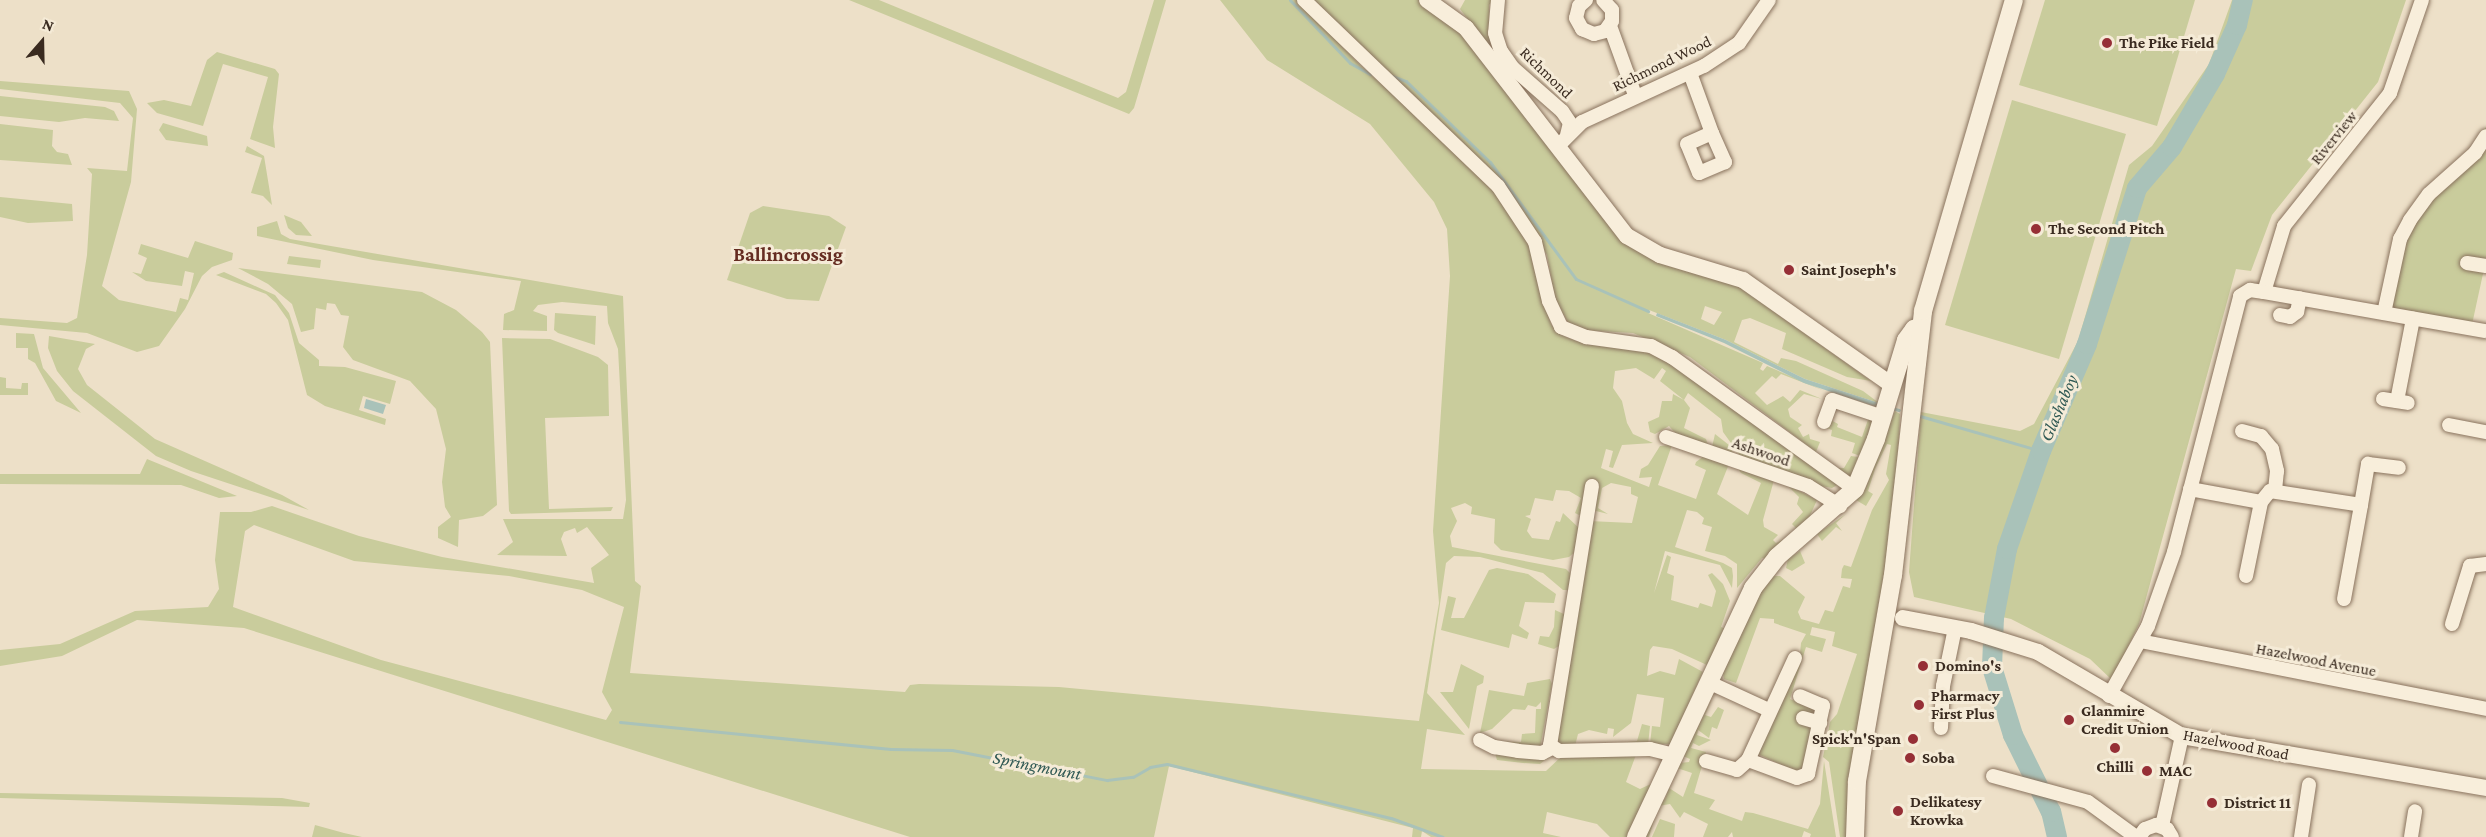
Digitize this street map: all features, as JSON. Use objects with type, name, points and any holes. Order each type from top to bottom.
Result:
[{"type":"main road","points":[[1855,837],[1857,782],[1894,616],[1902,503],[1920,329],[1926,293],[2014,0]]},
{"type":"main road","points":[[1636,837],[1743,604],[1763,574],[1789,546],[1840,506],[1855,489],[1883,417],[1906,340],[1914,329],[1920,329]]},
{"type":"street","points":[[1304,0],[1498,186],[1535,242],[1549,301],[1561,327],[1586,337],[1629,340],[1672,357],[1855,489]]},
{"type":"street","points":[[1427,0],[1466,28],[1563,141],[1614,221],[1636,243],[1660,255],[1743,280],[1892,385]]},
{"type":"street","name":"Richmond","points":[[1498,0],[1495,33],[1501,51],[1513,68],[1562,111],[1570,123],[1563,141]]},
{"type":"street","points":[[1586,0],[1577,12],[1582,29],[1594,34],[1610,26]]},
{"type":"street","points":[[1603,0],[1612,10],[1610,26],[1635,95]]},
{"type":"street","name":"Richmond Wood","points":[[1563,141],[1582,122],[1635,95],[1690,73],[1739,43],[1755,25],[1769,0]]},
{"type":"street","name":"Riverview","points":[[2265,292],[2284,226],[2390,93],[2422,0]]},
{"type":"street","points":[[1690,73],[1712,133]]},
{"type":"street","points":[[2384,313],[2400,239],[2410,220],[2429,194],[2475,153],[2486,136]]},
{"type":"street","points":[[2467,263],[2486,266]]},
{"type":"street","points":[[2109,696],[2148,626],[2174,552],[2235,306],[2240,296],[2250,290],[2265,292],[2486,332]]},
{"type":"street","points":[[2280,315],[2290,317],[2297,312],[2300,298]]},
{"type":"street","points":[[2383,399],[2402,402],[2413,319]]},
{"type":"street","points":[[1824,422],[1832,400],[1883,417]]},
{"type":"street","points":[[2449,425],[2486,432]]},
{"type":"street","points":[[2242,431],[2261,436],[2272,449],[2277,471],[2275,491]]},
{"type":"street","name":"Ashwood","points":[[1666,437],[1808,486],[1840,506]]},
{"type":"street","points":[[2344,599],[2368,464],[2399,468]]},
{"type":"street","points":[[1592,486],[1548,736],[1552,748],[1559,752],[1650,749],[1674,755]]},
{"type":"street","points":[[2190,489],[2260,502]]},
{"type":"street","points":[[2246,576],[2260,502],[2270,491],[2361,506]]},
{"type":"street","points":[[2452,624],[2469,566],[2486,564]]},
{"type":"street","points":[[1894,616],[1954,633],[1981,636]]},
{"type":"street","points":[[1894,616],[1916,618],[1981,636]]},
{"type":"street","points":[[1941,728],[1943,686],[1954,633]]},
{"type":"street","name":"Hazelwood Road","points":[[1981,636],[2038,652],[2109,696],[2182,736],[2486,788]]},
{"type":"street","name":"Hazelwood Avenue","points":[[2140,641],[2486,709]]},
{"type":"street","points":[[1706,761],[1737,770],[1748,760],[1769,710],[1795,658]]},
{"type":"street","points":[[1708,682],[1769,710]]},
{"type":"street","points":[[1748,760],[1804,777],[1811,770],[1823,706],[1800,696]]},
{"type":"street","points":[[1803,718],[1820,723]]},
{"type":"street","points":[[2162,826],[2182,736]]},
{"type":"street","points":[[1480,740],[1494,747],[1518,751],[1542,753],[1552,748]]},
{"type":"street","points":[[1993,776],[2088,802],[2137,837],[2150,826],[2162,826],[2172,837]]},
{"type":"street","points":[[2301,837],[2309,785]]},
{"type":"street","points":[[2411,837],[2415,811]]},
{"type":"green space","points":[[849,0],[879,0],[1118,98],[1126,92],[1154,0],[1166,0],[1134,108],[1129,114]]},
{"type":"green space","points":[[1220,0],[1298,0],[1359,64],[1480,173],[1500,195],[1531,244],[1544,303],[1551,324],[1561,335],[1576,341],[1631,346],[1669,361],[1839,484],[1832,488],[1821,486],[1741,457],[1723,432],[1721,419],[1688,393],[1684,400],[1660,381],[1666,371],[1662,368],[1654,379],[1636,368],[1615,371],[1613,388],[1622,401],[1627,423],[1633,434],[1653,443],[1622,445],[1613,468],[1609,467],[1613,451],[1606,449],[1601,468],[1649,487],[1652,477],[1639,478],[1641,469],[1648,465],[1660,446],[1672,445],[1658,485],[1696,499],[1706,470],[1695,465],[1696,462],[1704,456],[1729,464],[1717,494],[1748,515],[1761,483],[1741,473],[1736,466],[1774,480],[1763,520],[1764,527],[1778,535],[1773,540],[1776,543],[1791,536],[1767,559],[1762,558],[1737,588],[1737,564],[1725,556],[1705,551],[1712,527],[1702,524],[1704,518],[1697,512],[1687,510],[1675,547],[1723,563],[1732,568],[1733,576],[1732,588],[1720,565],[1665,551],[1654,593],[1667,555],[1671,557],[1667,573],[1674,576],[1671,600],[1698,608],[1700,603],[1712,607],[1716,591],[1708,575],[1712,573],[1723,584],[1730,601],[1721,627],[1726,629],[1711,662],[1707,665],[1672,649],[1653,646],[1650,650],[1647,676],[1660,671],[1675,675],[1679,659],[1703,672],[1670,744],[1650,744],[1652,726],[1660,727],[1664,698],[1637,694],[1631,723],[1613,737],[1614,729],[1608,728],[1607,734],[1589,730],[1578,734],[1575,746],[1561,746],[1553,736],[1589,521],[1632,523],[1638,497],[1631,494],[1631,487],[1611,483],[1602,488],[1598,508],[1608,514],[1592,510],[1597,481],[1590,481],[1584,512],[1579,515],[1575,513],[1581,498],[1569,491],[1556,490],[1553,501],[1535,498],[1530,515],[1525,516],[1531,519],[1527,531],[1532,538],[1549,540],[1556,521],[1560,522],[1563,513],[1579,528],[1576,551],[1569,557],[1553,560],[1501,550],[1494,543],[1495,519],[1471,514],[1472,507],[1465,503],[1451,508],[1457,521],[1450,536],[1452,547],[1566,569],[1572,575],[1569,590],[1563,590],[1543,573],[1480,557],[1454,556],[1446,563],[1427,693],[1465,735],[1427,729],[1421,769],[1546,771],[1564,754],[1637,752],[1626,782],[1640,789],[1653,783],[1664,758],[1630,837],[1610,837],[1597,824],[1547,812],[1543,833],[1561,837],[1431,837],[1422,831],[1421,837],[1412,837],[1413,828],[1169,766],[1154,837],[910,837],[244,628],[137,620],[62,656],[0,666],[0,650],[60,644],[135,611],[208,607],[219,589],[215,560],[220,512],[251,512],[272,506],[359,536],[442,557],[594,583],[591,568],[609,555],[587,527],[577,533],[575,528],[564,532],[561,539],[567,556],[497,555],[513,542],[503,519],[623,519],[626,500],[618,349],[608,323],[607,306],[562,302],[538,305],[533,311],[547,316],[547,331],[503,330],[504,314],[514,310],[521,281],[373,260],[257,236],[257,227],[277,221],[281,234],[290,239],[623,296],[635,581],[641,586],[630,673],[905,692],[910,685],[919,684],[1059,687],[1419,721],[1439,603],[1433,531],[1450,276],[1447,229],[1434,202],[1370,124],[1267,60]],"holes":[[[254,525],[354,561],[509,576],[582,590],[624,607],[602,692],[612,710],[606,720],[381,660],[233,607],[245,531]]]},
{"type":"green space","points":[[1312,0],[1419,0],[1452,21],[1610,224],[1729,279],[1871,381],[1847,377],[1782,349],[1786,333],[1750,318],[1742,320],[1734,342],[1778,364],[1781,358],[1796,361],[1863,391],[1879,403],[1805,379],[1726,340],[1649,310],[1648,313],[1763,363],[1760,369],[1763,371],[1767,366],[1825,391],[1781,374],[1776,379],[1772,376],[1755,393],[1767,405],[1783,396],[1790,402],[1800,390],[1822,399],[1804,394],[1788,409],[1790,417],[1802,425],[1798,428],[1803,437],[1809,434],[1810,439],[1820,442],[1816,452],[1690,357],[1633,333],[1582,330],[1569,324],[1555,300],[1547,255],[1508,189]],"holes":[[[1705,306],[1722,312],[1714,325],[1701,319]]]},
{"type":"green space","points":[[1465,0],[1493,0],[1489,5],[1490,48],[1460,9]]},
{"type":"green space","name":"The Pike Field","points":[[2045,0],[2195,0],[2157,126],[2019,85]]},
{"type":"green space","points":[[2232,0],[2406,0],[2378,82],[2272,215],[2251,271],[2236,269],[2139,624],[2112,680],[2090,659],[2011,619],[1914,597],[1909,572],[1921,412],[2020,431],[2034,424],[2078,341],[2129,165],[2152,146],[2209,64]]},
{"type":"green space","points":[[217,52],[275,69],[279,74],[273,127],[275,148],[250,139],[268,77],[223,64],[203,126],[157,113],[147,103],[164,100],[191,106],[207,60]]},
{"type":"green space","points":[[0,81],[129,91],[137,109],[131,182],[102,286],[119,300],[176,312],[180,298],[188,300],[194,273],[185,271],[182,286],[146,281],[132,272],[141,274],[147,258],[138,254],[141,244],[188,258],[195,241],[233,253],[232,260],[212,267],[202,276],[185,309],[159,346],[137,352],[87,333],[0,325],[0,318],[67,323],[77,318],[87,255],[92,174],[87,168],[127,171],[133,118],[120,103],[0,89]]},
{"type":"green space","points":[[0,96],[105,107],[114,111],[119,121],[85,118],[59,122],[0,116]]},
{"type":"green space","name":"The Second Pitch","points":[[2012,100],[2126,134],[2059,359],[1945,325]]},
{"type":"green space","points":[[163,123],[207,136],[208,146],[166,140],[159,130]]},
{"type":"green space","points":[[0,124],[53,130],[52,146],[57,152],[68,154],[72,165],[0,160]]},
{"type":"green space","points":[[2486,127],[2486,260],[2471,329],[2384,313],[2400,239]]},
{"type":"green space","points":[[247,146],[264,156],[272,205],[263,196],[251,193],[262,158],[245,152]]},
{"type":"green space","points":[[0,197],[72,204],[73,221],[28,223],[0,217]]},
{"type":"green space","points":[[763,206],[829,216],[846,227],[819,301],[787,299],[727,280],[750,213]]},
{"type":"green space","points":[[284,215],[301,222],[312,236],[296,235],[288,228]]},
{"type":"green space","points":[[289,256],[321,260],[320,268],[287,264]]},
{"type":"green space","points":[[238,268],[422,292],[456,310],[490,342],[497,505],[483,516],[459,520],[458,547],[438,538],[438,527],[451,517],[445,507],[442,482],[446,449],[436,409],[410,381],[353,360],[343,347],[349,316],[341,315],[335,304],[327,303],[326,310],[316,308],[314,329],[301,332],[292,304],[268,284]]},
{"type":"green space","points":[[224,272],[275,295],[289,313],[299,343],[319,360],[319,366],[345,367],[396,381],[390,404],[363,396],[359,410],[386,419],[385,425],[325,406],[307,395],[288,320],[276,303],[266,294],[216,275]]},
{"type":"green space","points":[[555,313],[596,316],[595,345],[554,330]]},
{"type":"green space","points":[[16,333],[34,334],[43,368],[81,413],[56,401],[35,363],[28,359],[28,348],[16,348]]},
{"type":"green space","points":[[49,336],[95,344],[86,349],[78,369],[87,385],[155,439],[282,495],[309,510],[191,471],[156,456],[73,391],[57,371],[48,348]]},
{"type":"green space","points":[[502,338],[550,339],[598,357],[608,365],[609,416],[545,418],[549,509],[613,507],[611,511],[511,514],[509,511]]},
{"type":"green space","points":[[0,377],[6,378],[6,388],[21,389],[22,383],[28,383],[28,395],[0,395]]},
{"type":"green space","points":[[1673,394],[1684,400],[1690,408],[1684,428],[1706,439],[1708,445],[1677,435],[1669,426],[1655,434],[1650,432],[1648,422],[1659,417],[1662,401],[1672,401]]},
{"type":"green space","points":[[1895,411],[1900,414],[1897,488],[1849,837],[1840,837],[1829,762],[1823,757],[1830,722],[1837,714],[1857,654],[1832,646],[1835,632],[1812,627],[1810,635],[1826,639],[1822,652],[1806,647],[1790,699],[1817,710],[1804,769],[1795,771],[1758,754],[1799,665],[1801,643],[1806,634],[1774,623],[1774,619],[1760,618],[1736,683],[1724,679],[1723,673],[1760,592],[1773,576],[1780,576],[1805,597],[1798,612],[1801,619],[1819,624],[1825,610],[1833,612],[1843,586],[1850,588],[1852,579],[1841,578],[1842,569],[1844,565],[1851,567],[1872,510],[1889,480],[1886,474],[1891,445],[1887,444],[1875,469],[1868,491],[1873,494],[1866,506],[1856,500],[1865,489]]},
{"type":"green space","points":[[1869,417],[1874,419],[1863,457],[1852,453],[1855,443],[1831,436],[1832,430],[1826,428],[1829,419],[1838,424],[1837,427],[1862,437]]},
{"type":"green space","points":[[1715,434],[1729,445],[1734,454],[1712,447]]},
{"type":"green space","points":[[1851,456],[1858,457],[1851,477],[1838,468],[1844,468]]},
{"type":"green space","points":[[147,459],[237,496],[219,498],[181,485],[0,484],[0,474],[140,474]]},
{"type":"green space","points":[[1786,484],[1817,500],[1809,518],[1791,536],[1796,528],[1792,524],[1803,512],[1797,504],[1799,497]]},
{"type":"green space","points":[[1846,514],[1836,523],[1842,531],[1836,527],[1822,541],[1817,534]]},
{"type":"green space","points":[[1800,551],[1805,563],[1792,571],[1786,568],[1788,559]]},
{"type":"green space","points":[[1497,568],[1528,574],[1556,594],[1554,603],[1525,602],[1519,626],[1529,633],[1527,639],[1512,634],[1509,648],[1441,630],[1448,596],[1456,598],[1451,618],[1464,618],[1489,570]]},
{"type":"green space","points":[[1555,610],[1566,615],[1562,644],[1554,649],[1538,644],[1540,636],[1549,637],[1554,627]]},
{"type":"green space","points":[[1461,664],[1484,676],[1483,683],[1477,686],[1469,729],[1440,692],[1453,692]]},
{"type":"green space","points":[[1550,679],[1552,684],[1540,748],[1488,741],[1521,742],[1522,734],[1535,733],[1536,709],[1541,709],[1541,702],[1536,707],[1528,705],[1525,710],[1513,709],[1492,729],[1480,733],[1489,690],[1524,696],[1527,683]]},
{"type":"green space","points":[[1713,697],[1705,715],[1711,717],[1718,707],[1724,710],[1717,729],[1712,727],[1709,738],[1698,730],[1697,735],[1711,740],[1699,746],[1693,743],[1691,748],[1706,752],[1694,793],[1715,800],[1709,809],[1742,821],[1745,812],[1808,829],[1820,804],[1824,761],[1836,837],[1810,837],[1811,834],[1804,831],[1802,837],[1733,837],[1732,832],[1728,837],[1703,837],[1708,824],[1684,812],[1680,818],[1670,804],[1658,806],[1649,837],[1642,837],[1658,802],[1665,799],[1669,788],[1683,797],[1692,773],[1677,768],[1679,763],[1689,762],[1690,759],[1683,756]]},
{"type":"green space","points":[[1642,724],[1650,726],[1648,745],[1618,743],[1637,741]]},
{"type":"green space","points":[[1494,750],[1550,756],[1540,764],[1523,763],[1497,760]]},
{"type":"green space","points":[[0,793],[282,798],[310,803],[309,807],[0,798]]},
{"type":"green space","points":[[1660,819],[1675,824],[1674,837],[1652,837]]},
{"type":"green space","points":[[315,825],[344,833],[362,837],[312,837]]},
{"type":"water","points":[[1657,313],[1726,340],[1805,379],[1879,403],[1877,407],[1804,383],[1724,343],[1656,316]]},
{"type":"water","points":[[366,399],[386,405],[383,414],[364,408]]},
{"type":"waterway","points":[[1290,0],[1350,63],[1370,74]]},
{"type":"waterway","name":"Glashaboy","points":[[2057,837],[2051,812],[2013,735],[1992,667],[1994,618],[2007,549],[2041,451],[2087,344],[2137,188],[2172,147],[2215,74],[2237,25],[2243,0]]},
{"type":"waterway","points":[[1392,76],[1406,81],[1490,162],[1576,279],[1648,311]]},
{"type":"waterway","points":[[1895,409],[1899,410]]},
{"type":"waterway","points":[[1920,416],[2041,451]]},
{"type":"waterway","name":"Springmount","points":[[620,722],[891,749],[952,750],[1107,780],[1133,777],[1150,767],[1167,764],[1391,818],[1443,837]]},
{"type":"place","name":"The Pike Field","points":[[2107,43]]},
{"type":"place","name":"The Second Pitch","points":[[2036,229]]},
{"type":"place","name":"Saint Joseph's","points":[[1789,270]]},
{"type":"place","name":"Domino's","points":[[1923,666]]},
{"type":"place","name":"Pharmacy First Plus","points":[[1919,705]]},
{"type":"place","name":"Glanmire Credit Union","points":[[2069,720]]},
{"type":"place","name":"Spick'n'Span","points":[[1913,739]]},
{"type":"place","name":"Chilli","points":[[2115,748]]},
{"type":"place","name":"Soba","points":[[1910,758]]},
{"type":"place","name":"MAC","points":[[2147,771]]},
{"type":"place","name":"District 11","points":[[2212,803]]},
{"type":"place","name":"Delikatesy Krowka","points":[[1898,811]]},
{"type":"district","name":"Ballincrossig","points":[[788,254]]}]
